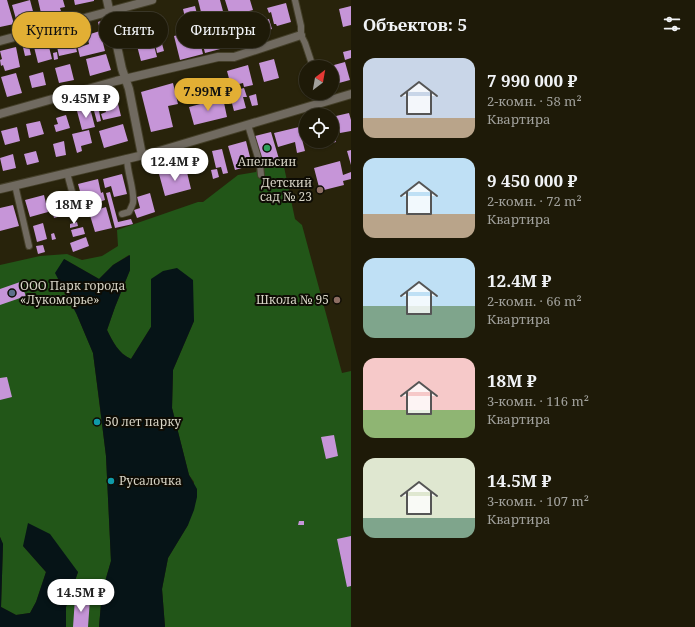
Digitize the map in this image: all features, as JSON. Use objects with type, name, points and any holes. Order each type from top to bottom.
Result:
[{"type":"street","points":[[107,0],[110,12],[152,0]]},
{"type":"street","points":[[0,41],[99,15]]},
{"type":"street","points":[[0,114],[125,79],[218,57],[234,57],[300,35]]},
{"type":"street","points":[[118,48],[142,154]]},
{"type":"street","points":[[339,95],[351,94]]},
{"type":"street","points":[[0,189],[142,154],[156,152],[248,125],[320,100]]},
{"type":"lane","points":[[295,0],[301,26],[300,35],[305,43],[311,60]]},
{"type":"lane","points":[[248,125],[260,164],[261,175]]},
{"type":"lane","points":[[122,214],[129,212],[133,204],[127,158]]},
{"type":"lane","points":[[67,173],[77,210]]},
{"type":"lane","points":[[15,185],[29,246]]},
{"type":"green space","points":[[283,162],[295,219],[302,225],[342,373],[351,371],[351,627],[165,627],[162,589],[168,558],[188,525],[194,482],[189,475],[172,408],[173,370],[194,321],[151,279],[151,327],[131,359],[126,357],[119,350],[107,330],[130,270],[129,255],[113,265],[99,279],[64,259],[77,315],[93,353],[106,456],[111,561],[102,592],[99,627],[66,627],[66,607],[78,572],[23,546],[46,572],[36,602],[30,613],[16,615],[1,607],[3,544],[0,537],[0,265],[40,256],[67,254],[82,260],[102,256],[118,246],[117,230],[198,202],[203,202],[238,175],[256,172],[257,169]]},
{"type":"shaded area","points":[[130,255],[130,270],[107,330],[119,350],[126,357],[131,359],[151,327],[151,279],[163,271],[177,268],[193,280],[194,321],[173,370],[172,408],[189,475],[197,489],[197,497],[188,525],[168,558],[162,589],[165,627],[99,627],[102,592],[111,561],[106,456],[99,399],[93,353],[77,315],[55,273],[64,259],[99,279],[113,265]]},
{"type":"shaded area","points":[[28,523],[50,534],[78,572],[66,607],[66,627],[0,627],[0,537],[3,544],[1,607],[16,615],[30,613],[36,602],[46,572],[23,546]]},
{"type":"building","points":[[0,0],[7,0],[12,17],[12,24],[0,27]]},
{"type":"building","points":[[30,0],[33,12],[14,12],[12,5]]},
{"type":"building","points":[[38,0],[63,0],[65,7],[60,8],[61,12],[41,12]]},
{"type":"building","points":[[74,0],[94,0],[94,1],[75,5]]},
{"type":"building","points":[[198,0],[220,0],[223,12],[201,12]]},
{"type":"building","points":[[225,0],[250,0],[253,10],[245,12],[229,12]]},
{"type":"building","points":[[286,3],[291,22],[277,26],[274,24],[271,12],[269,12],[267,8]]},
{"type":"building","points":[[195,6],[196,12],[184,12],[183,9]]},
{"type":"building","points":[[351,6],[351,25],[343,27],[339,9]]},
{"type":"building","points":[[99,31],[99,48],[104,48],[105,51],[80,57],[78,48],[91,48],[91,34]]},
{"type":"building","points":[[16,48],[20,67],[5,71],[3,65],[1,66],[0,60],[2,59],[0,51]]},
{"type":"building","points":[[23,48],[29,48],[31,55],[25,56]]},
{"type":"building","points":[[34,48],[49,48],[52,59],[38,63]]},
{"type":"building","points":[[57,48],[76,48],[77,52],[59,56]]},
{"type":"building","points":[[138,48],[155,48],[157,57],[141,61]]},
{"type":"building","points":[[156,48],[163,48],[164,51],[157,53]]},
{"type":"building","points":[[177,48],[202,48],[203,54],[180,60]]},
{"type":"building","points":[[204,48],[224,48],[205,53]]},
{"type":"building","points":[[351,50],[351,58],[345,60],[343,52]]},
{"type":"building","points":[[57,52],[58,59],[54,60],[53,53]]},
{"type":"building","points":[[106,54],[111,70],[90,76],[86,59]]},
{"type":"building","points":[[274,59],[279,78],[264,82],[259,63]]},
{"type":"building","points":[[345,62],[350,80],[339,83],[339,64]]},
{"type":"building","points":[[70,64],[74,80],[59,83],[55,68]]},
{"type":"building","points":[[248,65],[253,85],[244,87],[243,83],[231,86],[227,71]]},
{"type":"building","points":[[43,72],[46,85],[32,88],[29,76]]},
{"type":"building","points":[[16,73],[22,93],[7,97],[1,77]]},
{"type":"building","points":[[173,83],[178,104],[168,106],[173,127],[151,132],[141,92]]},
{"type":"building","points":[[244,88],[247,97],[243,97],[246,108],[234,111],[229,92]]},
{"type":"building","points":[[256,94],[258,105],[252,106],[249,96]]},
{"type":"building","points":[[223,98],[227,117],[194,125],[189,107]]},
{"type":"building","points":[[117,100],[121,116],[103,120],[101,114],[106,112],[104,104]]},
{"type":"building","points":[[98,106],[101,121],[97,122],[93,107]]},
{"type":"building","points":[[90,108],[95,127],[82,130],[77,111]]},
{"type":"building","points":[[349,113],[351,120],[351,131],[340,133],[339,115]]},
{"type":"building","points":[[66,115],[70,128],[56,132],[54,125],[58,124],[56,118]]},
{"type":"building","points":[[40,121],[44,134],[29,138],[26,124]]},
{"type":"building","points":[[123,124],[128,141],[104,148],[99,131]]},
{"type":"building","points":[[17,127],[20,141],[5,145],[1,131]]},
{"type":"building","points":[[299,127],[299,148],[304,148],[305,151],[297,153],[295,142],[278,147],[274,133]]},
{"type":"building","points":[[89,130],[92,143],[81,146],[82,151],[77,153],[72,134]]},
{"type":"building","name":"Апельсин","points":[[271,132],[279,159],[263,164],[255,136]]},
{"type":"building","points":[[64,141],[66,155],[56,157],[53,144]]},
{"type":"building","points":[[246,141],[252,165],[235,170],[228,146]]},
{"type":"building","points":[[222,149],[228,173],[223,174],[221,167],[216,168],[212,151]]},
{"type":"building","points":[[351,150],[351,165],[347,151]]},
{"type":"building","points":[[36,151],[39,162],[27,165],[24,154]]},
{"type":"building","points":[[13,154],[16,168],[3,171],[0,158]]},
{"type":"building","points":[[340,161],[343,175],[351,172],[351,179],[343,181],[344,185],[320,191],[314,168]]},
{"type":"building","points":[[186,168],[191,189],[165,196],[159,174]]},
{"type":"building","points":[[217,169],[219,177],[213,179],[211,170]]},
{"type":"building","points":[[122,174],[127,194],[114,197],[111,186],[105,188],[103,179]]},
{"type":"building","points":[[98,179],[101,193],[103,192],[105,200],[96,203],[95,199],[83,202],[78,184]]},
{"type":"building","points":[[66,192],[71,213],[54,218],[49,197]]},
{"type":"building","points":[[110,192],[118,222],[131,219],[133,224],[115,228],[106,193]]},
{"type":"building","points":[[150,193],[155,212],[137,218],[134,210],[140,208],[137,197]]},
{"type":"building","points":[[44,195],[48,212],[30,217],[25,200]]},
{"type":"building","points":[[13,205],[19,226],[0,231],[0,208]]},
{"type":"building","points":[[106,207],[112,228],[95,232],[89,212]]},
{"type":"building","points":[[77,222],[78,226],[70,228],[70,224]]},
{"type":"building","points":[[43,223],[47,239],[37,242],[33,226]]},
{"type":"building","points":[[83,227],[85,234],[73,237],[71,230]]},
{"type":"building","points":[[54,233],[56,239],[52,240],[51,234]]},
{"type":"building","points":[[86,237],[89,246],[73,252],[70,243]]},
{"type":"building","points":[[43,245],[45,252],[38,254],[36,246]]},
{"type":"building","name":"ООО Парк города «Лукоморье»","points":[[20,282],[26,296],[0,305],[0,289]]},
{"type":"building","points":[[7,377],[12,397],[0,400],[0,378]]},
{"type":"building","points":[[334,435],[338,456],[326,459],[321,437]]},
{"type":"building","points":[[299,521],[304,521],[304,525],[298,525]]},
{"type":"building","points":[[351,536],[351,586],[347,587],[337,539]]},
{"type":"building","points":[[75,598],[90,599],[88,627],[73,627]]},
{"type":"place","name":"Апельсин","points":[[267,148]]},
{"type":"place","name":"Детский сад № 23","points":[[320,190]]},
{"type":"place","name":"ООО Парк города «Лукоморье»","points":[[12,293]]},
{"type":"place","name":"Школа № 95","points":[[337,300]]},
{"type":"place","name":"50 лет парку","points":[[97,422]]},
{"type":"place","name":"Русалочка","points":[[111,481]]}]
